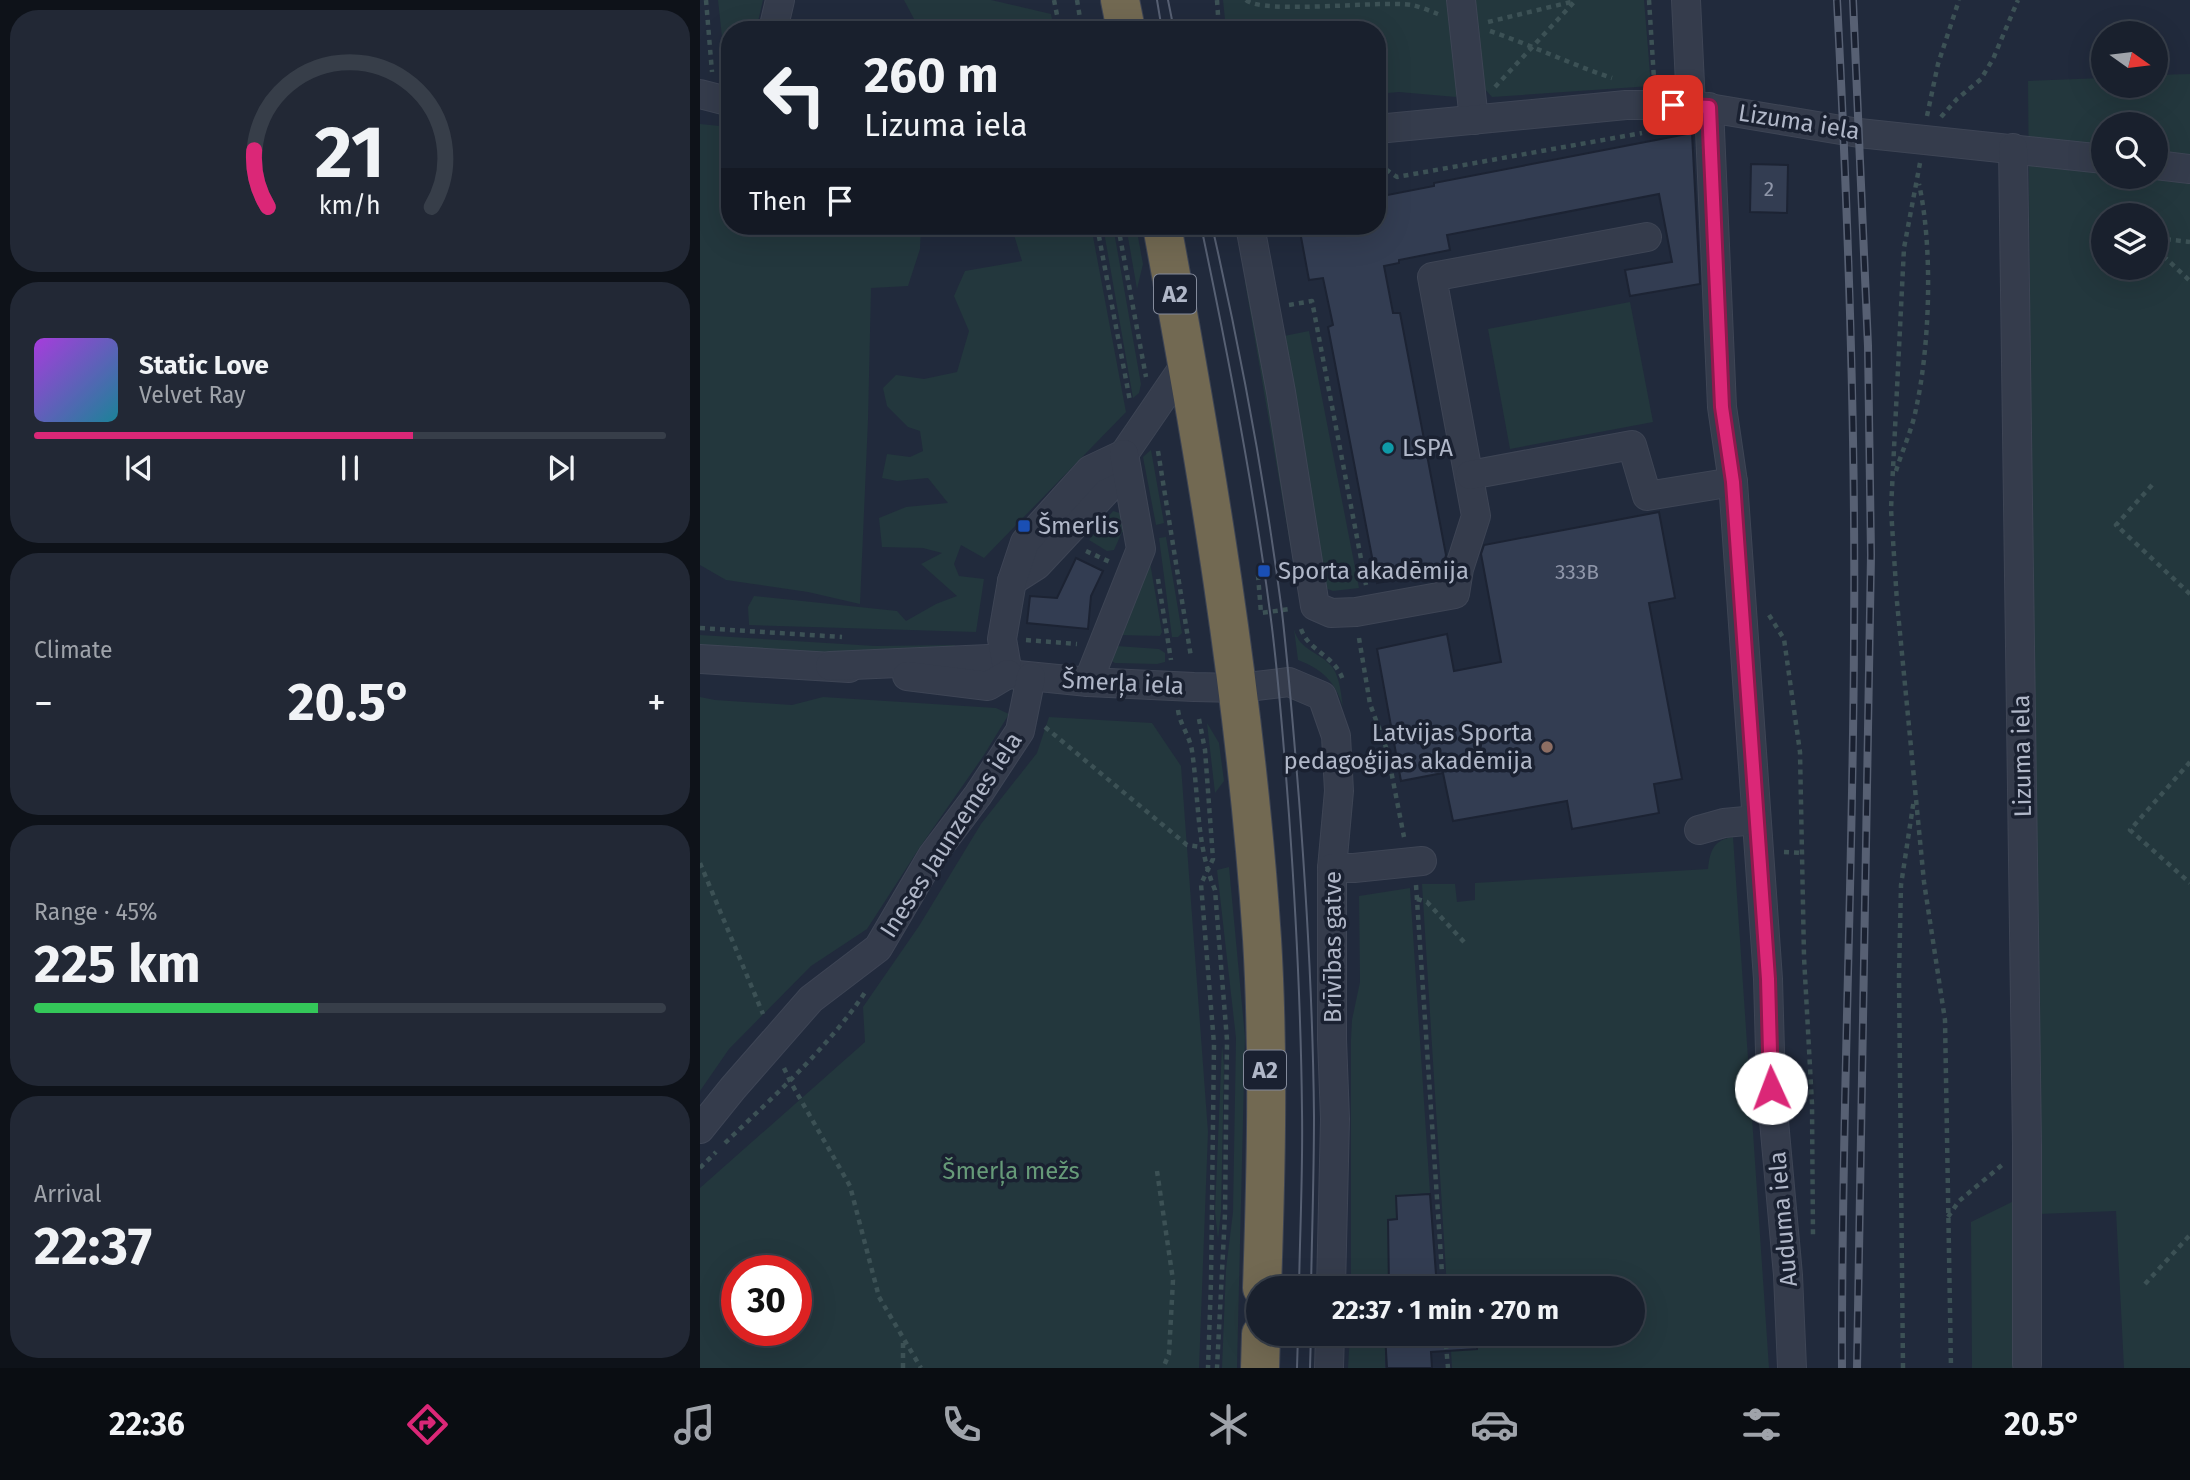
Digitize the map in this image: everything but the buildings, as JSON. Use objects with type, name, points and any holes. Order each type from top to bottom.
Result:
[{"type":"highway","points":[[1120,0],[1124,21]]},
{"type":"highway","name":"A2","points":[[1164,235],[1187,362],[1239,688],[1262,942],[1267,1127],[1262,1276]]},
{"type":"highway","points":[[1260,1368],[1261,1346]]},
{"type":"street","points":[[775,21],[780,0]]},
{"type":"street","points":[[1461,0],[1474,120]]},
{"type":"street","name":"Auduma iela","points":[[1686,0],[1700,106],[1722,407],[1733,482],[1768,979],[1771,1088],[1788,1275],[1792,1368]]},
{"type":"street","name":"Lizuma iela","points":[[1386,129],[1626,105],[1700,106],[1859,133],[2091,157]]},
{"type":"street","name":"Lizuma iela","points":[[2013,148],[2027,1145],[2026,1364]]},
{"type":"street","points":[[2168,167],[2190,170]]},
{"type":"street","points":[[1252,235],[1281,392],[1315,606],[1331,613],[1363,611],[1455,594],[1459,569],[1476,516],[1432,277],[1647,237]]},
{"type":"street","points":[[1012,582],[1037,565],[1108,489],[1124,454],[1187,362]]},
{"type":"street","points":[[1469,475],[1632,445],[1647,496],[1733,482]]},
{"type":"street","points":[[1020,676],[1002,639],[1012,582],[1025,542],[1090,470],[1124,454]]},
{"type":"street","points":[[1088,682],[1141,549],[1124,454]]},
{"type":"street","name":"Šmerļa iela","points":[[700,659],[831,666],[989,659],[1020,676],[1088,682],[1239,688]]},
{"type":"street","name":"Ineses Jaunzemes iela","points":[[700,1129],[811,999],[878,948],[932,856],[978,795],[1020,731],[1020,676]]},
{"type":"street","name":"Brīvības gatve","points":[[1239,688],[1289,682],[1322,696],[1336,736],[1339,791],[1332,868],[1335,1119],[1331,1276]]},
{"type":"street","points":[[1699,830],[1724,823],[1756,820]]},
{"type":"street","points":[[1332,868],[1411,869]]},
{"type":"street","points":[[1329,1368],[1330,1346]]},
{"type":"path","points":[[706,0],[715,97]]},
{"type":"path","points":[[1054,0],[1058,21]]},
{"type":"path","points":[[1077,0],[1080,21]]},
{"type":"path","points":[[1217,0],[1218,21]]},
{"type":"path","points":[[1474,120],[1489,93],[1576,0]]},
{"type":"path","points":[[1486,22],[1576,0]]},
{"type":"path","points":[[1649,0],[1655,105]]},
{"type":"path","points":[[1951,1368],[1945,1020],[1924,882],[1897,602],[1891,509],[1904,248],[1922,139],[1938,64],[1959,0]]},
{"type":"path","points":[[1922,139],[1956,99],[1981,79],[1993,59],[2018,0]]},
{"type":"path","points":[[1386,169],[1397,177],[1629,136]]},
{"type":"path","points":[[1894,477],[1916,411],[1925,342],[1927,244],[1925,210],[1917,179]]},
{"type":"path","points":[[2168,239],[2190,242]]},
{"type":"path","points":[[2168,260],[2190,281]]},
{"type":"path","points":[[1286,293],[1289,306],[1312,301],[1363,611],[1370,704],[1387,750],[1415,883],[1442,1276]]},
{"type":"path","points":[[2152,485],[2116,525],[2190,594]]},
{"type":"path","points":[[1061,540],[1114,563]]},
{"type":"path","points":[[1739,571],[1784,639],[1800,752],[1814,1246]]},
{"type":"path","points":[[1258,575],[1261,613],[1315,606]]},
{"type":"path","points":[[700,628],[844,637]]},
{"type":"path","points":[[1002,639],[1087,645],[1104,640]]},
{"type":"path","points":[[1178,713],[1192,747],[1201,847],[1215,890],[1227,1040],[1225,1214],[1217,1368]]},
{"type":"path","points":[[1199,719],[1205,750],[1213,859],[1201,884],[1214,1044],[1208,1368]]},
{"type":"path","points":[[1042,724],[1187,845],[1201,847]]},
{"type":"path","points":[[2190,762],[2130,830],[2190,883]]},
{"type":"path","points":[[1903,1368],[1899,977],[1901,885],[1916,791]]},
{"type":"path","points":[[1212,841],[1222,841]]},
{"type":"path","points":[[700,863],[790,1081],[850,1186],[879,1297],[921,1368]]},
{"type":"path","points":[[1417,899],[1427,902],[1464,942]]},
{"type":"path","points":[[1948,1217],[1959,1201],[2027,1145]]},
{"type":"path","points":[[1157,1171],[1173,1280],[1169,1354],[1163,1368]]},
{"type":"path","points":[[2144,1284],[2190,1235]]},
{"type":"path","points":[[903,1341],[903,1368]]},
{"type":"path","points":[[1446,1346],[1447,1368]]},
{"type":"green space","points":[[718,0],[763,0],[758,21],[721,21],[721,28]]},
{"type":"green space","points":[[904,0],[991,0],[1051,14],[1052,21],[916,21]]},
{"type":"green space","points":[[1223,0],[1453,0],[1460,85],[1456,97],[1386,93],[1386,21],[1225,21]]},
{"type":"green space","points":[[1472,0],[1644,0],[1651,86],[1492,97],[1483,87]]},
{"type":"green space","points":[[2190,74],[2190,1368],[2124,1368],[2116,1211],[2038,1214],[2028,81],[2091,78],[2091,98],[2168,98],[2168,75]]},
{"type":"green space","points":[[700,124],[721,126],[721,235],[921,235],[920,249],[908,286],[871,288],[860,604],[808,592],[726,580],[700,565]]},
{"type":"green space","points":[[1014,235],[1093,235],[1126,412],[984,558],[961,545],[954,564],[959,576],[984,579],[976,632],[749,625],[748,607],[754,596],[897,611],[906,621],[957,596],[921,564],[942,553],[923,548],[882,547],[879,518],[906,507],[948,503],[928,478],[897,481],[882,478],[887,454],[910,457],[923,451],[920,431],[908,427],[887,406],[883,388],[896,375],[924,379],[957,372],[969,331],[954,296],[965,271],[1022,261]]},
{"type":"green space","points":[[1105,235],[1115,235],[1141,384],[1139,393],[1133,398]]},
{"type":"green space","points":[[1128,235],[1138,235],[1143,264],[1137,289]]},
{"type":"green space","points":[[1252,280],[1307,603],[1299,595],[1245,282]]},
{"type":"green space","points":[[1630,302],[1653,422],[1510,449],[1488,329]]},
{"type":"green space","points":[[1309,331],[1359,588],[1333,591],[1325,588],[1279,337]]},
{"type":"green space","points":[[1151,450],[1164,523],[1156,525],[1143,457]]},
{"type":"green space","points":[[1113,511],[1123,514],[1125,532],[1122,532],[1114,550],[1107,551],[1089,540]]},
{"type":"green space","points":[[1166,537],[1182,633],[1178,637],[1172,637],[1159,538]]},
{"type":"green space","points":[[1149,557],[1162,632],[1160,636],[1119,635]]},
{"type":"green space","points":[[1294,629],[1305,647],[1333,668],[1339,682],[1343,707],[1332,683],[1314,667],[1298,660]]},
{"type":"green space","points":[[700,635],[875,646],[955,645],[955,654],[875,657],[700,645]]},
{"type":"green space","points":[[1117,646],[1159,649],[1165,653],[1165,662],[1115,663],[1110,660]]},
{"type":"green space","points":[[700,697],[792,705],[823,697],[996,708],[1009,714],[867,929],[811,966],[729,1049],[700,1091]]},
{"type":"green space","name":"Šmerļa mežs","points":[[1049,717],[1152,723],[1181,766],[1208,1132],[1199,1368],[700,1368],[700,1188],[865,1042],[863,1007],[919,926],[981,824],[1037,753]]},
{"type":"green space","points":[[1207,723],[1219,743],[1224,781],[1215,793]]},
{"type":"green space","points":[[1733,837],[1769,1368],[1452,1368],[1451,1346],[1645,1346],[1645,1276],[1446,1276],[1422,884],[1455,884],[1457,902],[1475,900],[1475,883],[1708,869],[1714,847],[1726,838]]},
{"type":"green space","points":[[1229,867],[1245,1037],[1237,1368],[1222,1368],[1226,1269],[1233,1212],[1236,1038],[1217,870]]},
{"type":"green space","points":[[1410,888],[1430,1193],[1396,1196],[1397,1219],[1388,1220],[1389,1276],[1351,1276],[1351,1039],[1360,982],[1359,896]]},
{"type":"green space","points":[[1222,1045],[1224,1066],[1221,1212],[1218,1239],[1215,1211]]},
{"type":"green space","points":[[2014,1201],[2016,1368],[1972,1368],[1971,1222]]},
{"type":"green space","points":[[1349,1346],[1385,1346],[1385,1368],[1348,1368]]},
{"type":"tram line","points":[[1157,0],[1160,21]]},
{"type":"tram line","points":[[1168,0],[1172,21]]},
{"type":"tram line","points":[[1203,235],[1248,466],[1279,688],[1292,852],[1299,1000],[1302,1133],[1299,1276]]},
{"type":"tram line","points":[[1214,235],[1260,466],[1282,612],[1289,682],[1305,878],[1312,1037],[1314,1137],[1311,1276]]},
{"type":"tram line","points":[[1297,1368],[1298,1346]]},
{"type":"tram line","points":[[1310,1368],[1311,1346]]},
{"type":"railway","points":[[1837,0],[1845,160],[1854,479],[1853,730],[1843,1186],[1842,1368]]},
{"type":"railway","points":[[1853,0],[1868,346],[1871,555],[1857,1368]]},
{"type":"place","name":"LSPA","points":[[1388,448]]},
{"type":"place","name":"Šmerlis","points":[[1024,526]]},
{"type":"place","name":"Sporta akadēmija","points":[[1264,571]]},
{"type":"place","name":"Latvijas Sporta pedagoģijas akadēmija","points":[[1547,747]]},
{"type":"route","points":[[1673,105],[1709,107],[1722,407],[1733,482],[1768,979],[1771,1088]]}]
